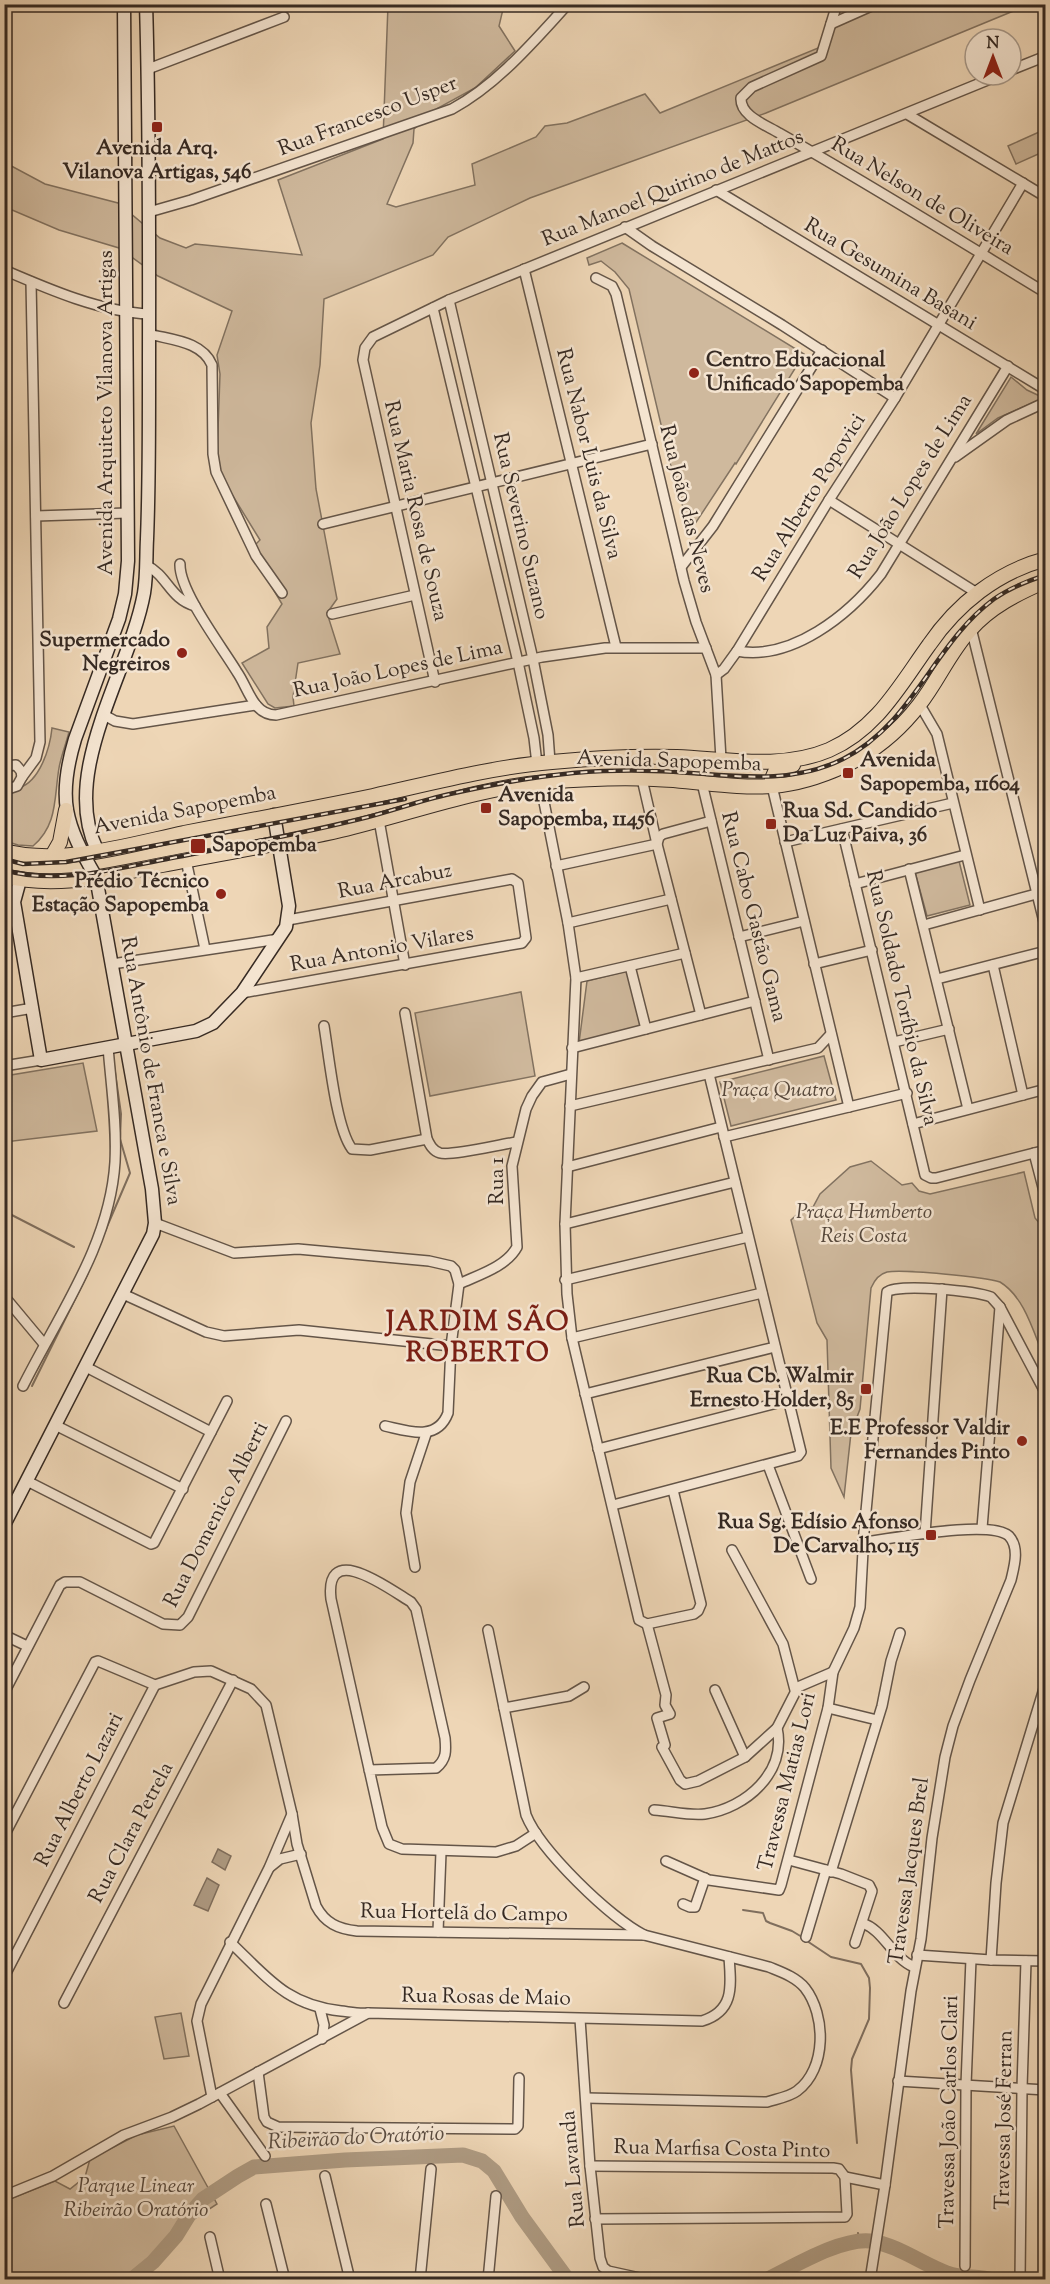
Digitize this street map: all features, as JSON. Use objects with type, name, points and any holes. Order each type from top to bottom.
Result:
[{"type":"main road","name":"Avenida Arquiteto Vilanova Artigas","points":[[97,850],[90,837],[86,809],[88,772],[99,730],[137,620],[144,594],[146,565],[149,212],[146,4]]},
{"type":"main road","name":"Avenida Arquiteto Vilanova Artigas","points":[[96,877],[75,840],[66,810],[65,790],[69,758],[80,722],[119,620],[125,594],[128,561],[125,5]]},
{"type":"main road","name":"Avenida Sapopemba","points":[[6,852],[52,856],[82,853],[461,776],[543,763],[609,757],[773,761],[804,758],[828,750],[862,731],[904,684],[937,634],[952,616],[977,593],[993,582],[1031,563],[1046,560]]},
{"type":"main road","name":"Avenida Sapopemba","points":[[5,877],[51,883],[96,877],[278,843],[483,793],[543,782],[642,778],[772,786],[797,783],[817,777],[873,750],[897,730],[920,705],[953,651],[971,628],[1019,592],[1046,581]]},
{"type":"main road","points":[[80,722],[99,730]]},
{"type":"main road","points":[[772,786],[775,772],[800,763],[804,758]]},
{"type":"main road","points":[[543,763],[543,782]]},
{"type":"main road","points":[[52,856],[60,842],[66,810]]},
{"type":"main road","points":[[20,880],[14,902],[41,1060],[196,1031],[207,1027],[242,993],[279,939],[288,920],[289,906],[274,815]]},
{"type":"main road","name":"Rua Antônio de Franca e Silva","points":[[4,1525],[153,1234],[155,1223],[152,1189],[96,877]]},
{"type":"street","name":"Rua Francesco Usper","points":[[149,212],[191,200],[452,109],[491,83],[568,4]]},
{"type":"street","points":[[831,24],[837,4]]},
{"type":"street","points":[[831,24],[876,4]]},
{"type":"street","points":[[148,69],[284,17]]},
{"type":"street","name":"Rua Nelson de Oliveira","points":[[831,24],[821,56],[752,87],[741,98],[743,109],[755,119],[1046,293]]},
{"type":"street","points":[[1023,65],[1046,56]]},
{"type":"street","name":"Rua Manoel Quirino de Mattos","points":[[365,348],[373,337],[449,300],[971,87]]},
{"type":"street","points":[[907,114],[1046,197]]},
{"type":"street","name":"Rua Alberto Popovici","points":[[716,675],[724,669],[737,651],[829,500],[895,398],[1023,183]]},
{"type":"street","name":"Rua Gesumina Basani","points":[[716,190],[1046,390]]},
{"type":"street","points":[[625,227],[895,398]]},
{"type":"street","name":"Rua Nabor Luis da Silva","points":[[524,269],[616,648]]},
{"type":"street","points":[[4,270],[31,282],[114,310],[149,314]]},
{"type":"street","name":"Rua João das Neves","points":[[596,278],[612,286],[616,294],[681,567],[696,622],[716,675],[721,759]]},
{"type":"street","points":[[4,787],[17,786],[21,772],[32,765],[40,742],[31,282]]},
{"type":"street","name":"Rua Severino Suzano","points":[[449,300],[533,659],[548,735],[543,763]]},
{"type":"street","name":"Rua Severino Suzano","points":[[433,308],[518,662],[534,738],[543,763]]},
{"type":"street","points":[[149,333],[195,346],[209,357],[212,365],[213,454],[216,472],[256,556],[282,593]]},
{"type":"street","name":"Rua Maria Rosa de Souza","points":[[365,348],[363,360],[435,682]]},
{"type":"street","points":[[681,567],[713,526],[822,350]]},
{"type":"street","name":"Rua João Lopes de Lima","points":[[737,651],[757,652],[794,644],[831,623],[865,594],[881,574],[1008,366]]},
{"type":"street","points":[[948,462],[988,431],[1023,411],[1046,402]]},
{"type":"street","points":[[323,524],[652,444]]},
{"type":"street","points":[[829,500],[977,593]]},
{"type":"street","points":[[36,516],[127,513]]},
{"type":"street","points":[[180,564],[183,581],[195,606],[256,705]]},
{"type":"street","points":[[146,565],[160,573],[178,598],[195,606]]},
{"type":"street","points":[[332,614],[415,595]]},
{"type":"street","points":[[971,628],[1045,925]]},
{"type":"street","name":"Rua João Lopes de Lima","points":[[104,715],[125,724],[133,724],[256,705],[264,712],[276,715],[533,659],[616,648],[706,648]]},
{"type":"street","points":[[920,705],[937,734],[980,910]]},
{"type":"street","points":[[6,763],[21,772]]},
{"type":"street","points":[[642,778],[701,1015]]},
{"type":"street","points":[[543,782],[544,802],[568,923],[576,978],[565,1224],[565,1280],[572,1338],[639,1620],[646,1624],[694,1614],[701,1604],[673,1490]]},
{"type":"street","name":"Rua Cabo Gastão Gama","points":[[702,783],[769,1060]]},
{"type":"street","points":[[772,786],[849,1107]]},
{"type":"street","points":[[785,842],[953,803]]},
{"type":"street","points":[[379,820],[405,965]]},
{"type":"street","points":[[657,844],[659,837],[663,834],[711,821]]},
{"type":"street","name":"Rua Soldado Toríbio da Silva","points":[[842,829],[925,1176],[936,1178],[1034,1153]]},
{"type":"street","points":[[555,866],[657,844]]},
{"type":"street","points":[[855,884],[965,855]]},
{"type":"street","points":[[186,860],[205,949]]},
{"type":"street","points":[[909,869],[968,1109]]},
{"type":"street","name":"Rua Arcabuz","points":[[288,920],[508,879],[518,883],[526,938]]},
{"type":"street","points":[[924,925],[1036,894]]},
{"type":"street","points":[[568,923],[671,899]]},
{"type":"street","points":[[739,937],[804,921]]},
{"type":"street","name":"Rua Antonio Vilares","points":[[242,993],[522,943],[526,938]]},
{"type":"street","points":[[111,964],[279,939]]},
{"type":"street","points":[[814,964],[872,950]]},
{"type":"street","points":[[937,979],[1046,951]]},
{"type":"street","points":[[576,978],[685,953]]},
{"type":"street","points":[[993,965],[1023,1095]]},
{"type":"street","points":[[630,966],[646,1029]]},
{"type":"street","points":[[572,1048],[755,1001]]},
{"type":"street","points":[[4,1013],[33,1008]]},
{"type":"street","points":[[405,1012],[426,1140],[431,1148],[440,1153],[517,1142]]},
{"type":"street","points":[[324,1026],[340,1122],[345,1140],[352,1149],[370,1150],[426,1140]]},
{"type":"street","points":[[894,1042],[949,1029]]},
{"type":"street","points":[[570,1106],[818,1048],[831,1034]]},
{"type":"street","points":[[23,1386],[78,1284],[107,1212],[115,1162],[108,1047]]},
{"type":"street","points":[[818,1048],[836,1056]]},
{"type":"street","points":[[4,1065],[41,1060]]},
{"type":"street","name":"Rua 1","points":[[459,1284],[501,1264],[513,1254],[517,1247],[512,1166],[517,1142],[532,1096],[542,1082],[571,1074]]},
{"type":"street","points":[[613,1505],[768,1465],[798,1456],[801,1449],[709,1074]]},
{"type":"street","points":[[913,1124],[1046,1089]]},
{"type":"street","points":[[724,1137],[906,1093]]},
{"type":"street","points":[[567,1167],[721,1127]]},
{"type":"street","points":[[1046,1150],[1034,1153],[1046,1199]]},
{"type":"street","points":[[565,1224],[735,1182]]},
{"type":"street","points":[[155,1223],[234,1253],[298,1249],[444,1263],[455,1270],[459,1284],[448,1413],[441,1426],[426,1434],[385,1426]]},
{"type":"street","points":[[565,1280],[748,1237]]},
{"type":"street","name":"Travessa Matias Lori","points":[[666,1861],[705,1878],[731,1885],[779,1890],[789,1860],[828,1708],[833,1672],[854,1628],[860,1607],[886,1299],[890,1289],[942,1289]]},
{"type":"street","points":[[926,1534],[942,1289],[991,1297],[1000,1307],[1046,1394]]},
{"type":"street","points":[[572,1338],[762,1293]]},
{"type":"street","points":[[123,1294],[206,1332],[224,1336],[299,1330],[452,1346]]},
{"type":"street","points":[[4,1296],[44,1344]]},
{"type":"street","points":[[864,1542],[982,1528],[1000,1307]]},
{"type":"street","points":[[585,1394],[775,1347]]},
{"type":"street","points":[[86,1367],[211,1432]]},
{"type":"street","points":[[598,1449],[789,1400]]},
{"type":"street","points":[[27,1481],[151,1544],[157,1542],[227,1401]]},
{"type":"street","name":"Rua Domenico Alberti","points":[[4,1693],[27,1646],[60,1586],[65,1582],[80,1582],[163,1624],[180,1624],[188,1617],[286,1421]]},
{"type":"street","points":[[55,1425],[183,1489]]},
{"type":"street","points":[[415,1567],[406,1513],[410,1482],[426,1434]]},
{"type":"street","points":[[768,1465],[811,1579]]},
{"type":"street","name":"Travessa Jacques Brel","points":[[870,2280],[914,1966],[921,1939],[932,1838],[945,1757],[953,1726],[1010,1583],[1015,1561],[1014,1543],[1009,1536],[982,1528]]},
{"type":"street","points":[[732,1551],[783,1644],[795,1690]]},
{"type":"street","points":[[369,1770],[436,1768],[443,1762],[446,1755],[445,1738],[416,1609],[411,1602],[366,1574],[347,1570],[334,1576],[330,1590],[369,1770],[382,1827],[389,1844],[402,1849],[441,1852],[496,1852],[506,1851],[536,1833]]},
{"type":"street","points":[[646,1624],[666,1695],[665,1705],[670,1714],[657,1718],[665,1745],[662,1747],[684,1784],[689,1785],[745,1757],[777,1728],[795,1690],[803,1683],[833,1672]]},
{"type":"street","points":[[488,1630],[526,1815],[536,1833],[588,1892],[620,1921],[644,1935],[769,1967],[789,1975],[804,1986],[814,2002],[820,2037],[818,2054],[813,2070],[796,2092],[767,2102],[586,2098]]},
{"type":"street","points":[[806,1937],[878,1720],[891,1661],[900,1633]]},
{"type":"street","points":[[4,1635],[27,1646]]},
{"type":"street","points":[[5,1834],[95,1662],[98,1661],[154,1685]]},
{"type":"street","name":"Rua Hortelã do Campo","points":[[154,1685],[202,1670],[211,1671],[251,1689],[267,1704],[297,1844],[316,1906],[321,1916],[342,1930],[644,1935]]},
{"type":"street","name":"Rua Clara Petrela","points":[[64,2003],[233,1680]]},
{"type":"street","points":[[991,1960],[1003,1823],[1046,1682]]},
{"type":"street","name":"Rua Alberto Lazari","points":[[4,1977],[154,1685]]},
{"type":"street","points":[[504,1708],[569,1696],[584,1687]]},
{"type":"street","points":[[715,1690],[745,1757]]},
{"type":"street","points":[[828,1708],[878,1720]]},
{"type":"street","points":[[654,1810],[704,1814],[717,1812],[742,1799],[764,1782],[772,1771],[779,1746],[777,1728]]},
{"type":"street","points":[[265,2156],[216,2095],[206,2074],[198,2014],[230,1942],[269,1868],[292,1814]]},
{"type":"street","points":[[438,1932],[441,1852]]},
{"type":"street","points":[[269,1868],[280,1859],[301,1854]]},
{"type":"street","points":[[789,1860],[829,1871],[872,1888],[855,1942]]},
{"type":"street","points":[[683,1904],[695,1907],[705,1878]]},
{"type":"street","points":[[862,1923],[873,1929],[899,1958],[914,1966]]},
{"type":"street","name":"Rua Rosas de Maio","points":[[230,1942],[285,1993],[298,2001],[320,2009],[368,2013],[702,2021],[712,2018],[725,2007],[730,1997],[729,1957]]},
{"type":"street","points":[[917,1955],[1046,1961]]},
{"type":"street","name":"Travessa João Carlos Clari","points":[[965,2266],[966,2085],[971,1959]]},
{"type":"street","name":"Travessa José Ferran","points":[[1020,2280],[1026,1961]]},
{"type":"street","points":[[320,2009],[324,2025],[322,2039]]},
{"type":"street","points":[[4,2196],[53,2176],[124,2135],[172,2117],[216,2095],[368,2013]]},
{"type":"street","name":"Rua Lavanda","points":[[579,2019],[590,2166],[600,2258],[603,2267],[608,2271],[649,2280]]},
{"type":"street","points":[[258,2072],[264,2117],[267,2122],[278,2127],[515,2129],[518,2126],[519,2078]]},
{"type":"street","points":[[898,2081],[1046,2090]]},
{"type":"street","name":"Rua Marfisa Costa Pinto","points":[[590,2166],[840,2169],[845,2177],[848,2214],[845,2217],[595,2219]]},
{"type":"street","points":[[420,2280],[431,2169]]},
{"type":"street","points":[[325,2176],[350,2280]]},
{"type":"street","points":[[845,2177],[885,2185]]},
{"type":"street","points":[[488,2280],[496,2196]]},
{"type":"street","points":[[266,2204],[285,2280]]},
{"type":"street","points":[[210,2237],[220,2280]]},
{"type":"green space","points":[[388,5],[504,5],[499,26],[515,51],[475,88],[438,108],[414,129],[413,143],[387,204],[396,207],[475,185],[472,164],[536,137],[545,126],[567,123],[645,94],[660,113],[828,44],[833,29],[837,25],[885,5],[1028,5],[975,27],[963,27],[963,32],[766,113],[530,198],[448,237],[433,255],[324,299],[320,365],[311,423],[316,489],[337,599],[327,613],[340,654],[298,663],[293,697],[294,706],[275,708],[268,704],[242,663],[269,648],[267,627],[282,604],[250,550],[260,540],[220,475],[217,458],[220,374],[217,355],[232,311],[158,276],[119,248],[59,230],[5,207],[4,162],[45,184],[118,203],[160,238],[186,248],[195,244],[302,255],[278,180],[383,139]]},
{"type":"green space","points":[[1039,132],[1045,151],[1016,164],[1008,146]]},
{"type":"green space","points":[[622,243],[804,354],[736,464],[689,533],[629,289],[615,272],[601,261],[589,265],[587,258]]},
{"type":"green space","points":[[1011,377],[1027,390],[1044,398],[998,418],[976,434]]},
{"type":"green space","points":[[52,728],[69,732],[60,764],[51,820],[41,838],[33,846],[5,841],[4,791],[19,788],[33,778],[43,763]]},
{"type":"green space","points":[[959,861],[970,905],[927,916],[915,872]]},
{"type":"green space","points":[[627,971],[641,1028],[579,1043],[587,981]]},
{"type":"green space","points":[[521,992],[535,1076],[430,1096],[415,1013]]},
{"type":"green space","name":"Praça Quatro","points":[[824,1056],[836,1100],[731,1126],[720,1082]]},
{"type":"green space","points":[[83,1063],[97,1131],[5,1142],[5,1076]]},
{"type":"green space","name":"Praça Humberto Reis Costa","points":[[871,1161],[902,1185],[912,1183],[919,1191],[930,1194],[1024,1172],[1035,1218],[1044,1229],[1039,1233],[1046,1261],[1045,1360],[1022,1306],[1009,1289],[1000,1282],[926,1273],[896,1271],[882,1274],[871,1288],[860,1409],[851,1433],[844,1497],[831,1468],[827,1340],[817,1323],[791,1220],[802,1210],[813,1207],[820,1194],[850,1167]]},
{"type":"green space","points":[[181,2013],[189,2056],[164,2059],[155,2017]]},
{"type":"green space","name":"Parque Linear Ribeirão Oratório","points":[[174,2126],[217,2204],[194,2219],[163,2255],[122,2279],[5,2280],[5,2201],[55,2181],[70,2189],[85,2177],[90,2159],[137,2135]]},
{"type":"shaded area","points":[[218,1849],[231,1856],[225,1870],[212,1862]]},
{"type":"shaded area","points":[[207,1878],[219,1885],[208,1911],[194,1905]]},
{"type":"waterway","points":[[100,1243],[130,1173],[120,1139],[121,1114],[114,1065]]},
{"type":"waterway","points":[[4,1211],[74,1247]]},
{"type":"waterway","points":[[32,1386],[88,1273]]},
{"type":"waterway","points":[[743,1910],[763,1913],[766,1921],[802,1937]]},
{"type":"waterway","points":[[807,1941],[831,1957],[861,1964],[869,1978],[869,2019],[852,2059],[851,2070],[857,2143]]},
{"type":"waterway","name":"Ribeirão do Oratório","points":[[131,2280],[153,2262],[176,2236],[189,2215],[203,2199],[254,2167],[463,2155],[482,2161],[494,2171],[522,2217],[568,2280]]},
{"type":"waterway","points":[[858,2233],[859,2241]]},
{"type":"waterway","name":"Ribeirão do Oratório","points":[[766,2280],[831,2249],[858,2241],[870,2241],[890,2246],[953,2275],[993,2280]]},
{"type":"railway","points":[[4,870],[45,876],[107,871],[318,829],[465,791],[558,775],[633,771],[750,777],[797,774],[820,768],[843,759],[867,744],[888,725],[955,638],[973,617],[994,599],[1006,591],[1046,575]]},
{"type":"railway","points":[[4,859],[23,864],[66,862],[405,799]]},
{"type":"place","name":"Avenida Arq. Vilanova Artigas, 546","points":[[157,127]]},
{"type":"place","name":"Centro Educacional Unificado Sapopemba","points":[[694,373]]},
{"type":"place","name":"Supermercado Negreiros","points":[[182,653]]},
{"type":"place","name":"Avenida Sapopemba, 11604","points":[[848,773]]},
{"type":"place","name":"Avenida Sapopemba, 11456","points":[[486,808]]},
{"type":"place","name":"Rua Sd. Candido Da Luz Paiva, 36","points":[[771,824]]},
{"type":"place","name":"Sapopemba","points":[[198,846]]},
{"type":"place","name":"Prédio Técnico Estação Sapopemba","points":[[221,894]]},
{"type":"place","name":"Rua Cb. Walmir Ernesto Holder, 85","points":[[866,1389]]},
{"type":"place","name":"E.E Professor Valdir Fernandes Pinto","points":[[1022,1441]]},
{"type":"place","name":"Rua Sg. Edísio Afonso De Carvalho, 115","points":[[931,1535]]},
{"type":"district","name":"JARDIM SÃO ROBERTO","points":[[478,1338]]}]
